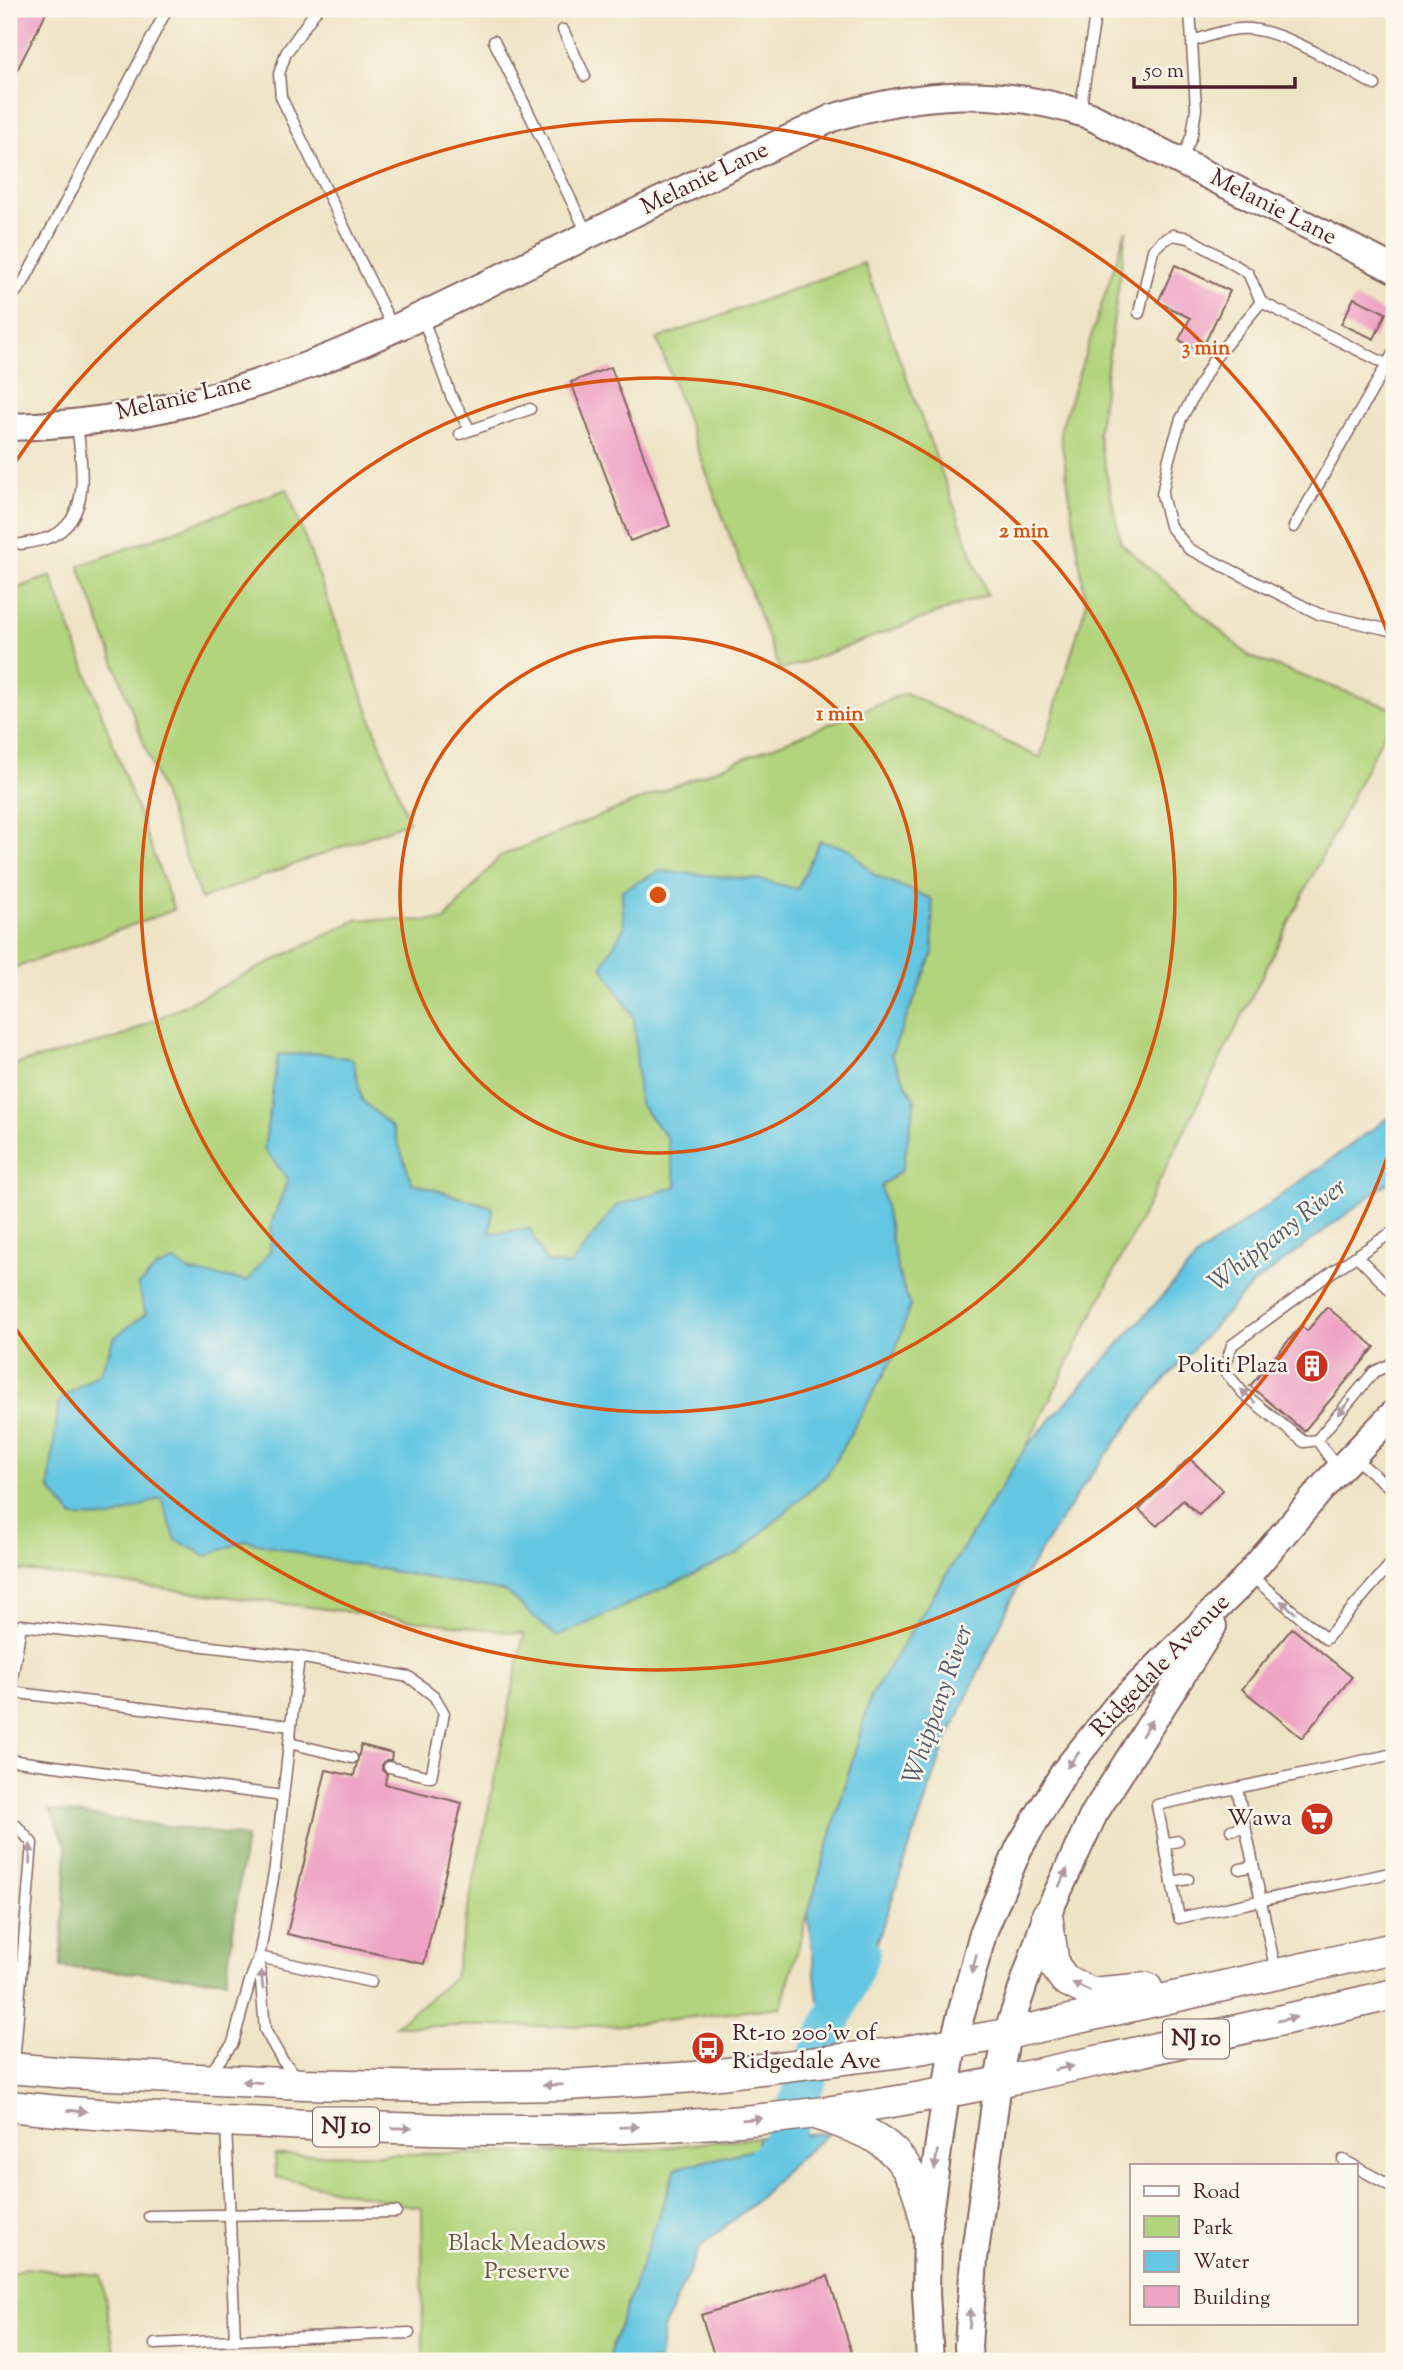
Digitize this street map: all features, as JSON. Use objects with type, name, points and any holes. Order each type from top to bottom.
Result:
[{"type":"main road","name":"Melanie Lane","points":[[9,427],[77,422],[156,409],[228,391],[312,363],[394,328],[832,118],[874,105],[921,97],[962,94],[1006,96],[1050,103],[1080,113],[1119,129],[1394,270]]},
{"type":"main road","name":"Ridgedale Avenue","points":[[930,2361],[926,2293],[927,2228],[953,2044],[983,1933],[1019,1848],[1064,1772],[1116,1707],[1244,1580],[1345,1463],[1390,1424]]},
{"type":"main road","name":"Ridgedale Avenue","points":[[969,2361],[974,2259],[998,2082],[1007,2034],[1047,1915],[1094,1814],[1244,1580]]},
{"type":"main road","points":[[1047,1915],[1054,1965],[1065,1980],[1091,1993],[1162,1987],[1196,1994]]},
{"type":"main road","name":"NJ 10","points":[[11,2068],[206,2080],[435,2087],[566,2085],[695,2077],[953,2044],[1196,1994],[1394,1948]]},
{"type":"main road","name":"NJ 10","points":[[9,2106],[342,2126],[528,2131],[684,2125],[814,2113],[946,2092],[1394,1994]]},
{"type":"main road","points":[[814,2113],[866,2131],[894,2151],[913,2180],[927,2228]]},
{"type":"lane","points":[[317,9],[286,53],[279,74],[281,97],[394,328]]},
{"type":"lane","points":[[1080,113],[1096,9]]},
{"type":"lane","points":[[1181,162],[1192,135],[1196,109],[1190,9]]},
{"type":"lane","points":[[9,297],[23,283],[166,13]]},
{"type":"lane","points":[[1193,41],[1226,30],[1252,29],[1280,37],[1314,52],[1375,85]]},
{"type":"lane","points":[[563,30],[585,76]]},
{"type":"lane","points":[[494,41],[588,235]]},
{"type":"lane","points":[[1139,313],[1153,250],[1173,235],[1189,237],[1248,273],[1261,302],[1391,366]]},
{"type":"lane","points":[[1261,302],[1214,359],[1181,419],[1169,458],[1162,495],[1170,526],[1189,549],[1319,614],[1394,631]]},
{"type":"lane","points":[[421,315],[465,432],[530,409]]},
{"type":"lane","points":[[1294,527],[1391,366],[1394,352]]},
{"type":"lane","points":[[21,544],[45,539],[59,532],[80,500],[82,478],[77,422]]},
{"type":"lane","points":[[1394,1231],[1232,1345],[1224,1370],[1244,1394],[1304,1442],[1317,1440],[1374,1372],[1394,1365]]},
{"type":"lane","points":[[1357,1256],[1394,1294]]},
{"type":"lane","points":[[1317,1440],[1345,1463],[1394,1491]]},
{"type":"lane","points":[[1244,1580],[1326,1639],[1394,1560]]},
{"type":"lane","points":[[291,1726],[9,1695],[21,1625],[299,1657],[409,1677],[434,1696],[444,1713],[431,1777],[389,1767]]},
{"type":"lane","points":[[206,2080],[233,2043],[259,1956],[275,1867],[299,1657]]},
{"type":"lane","points":[[1394,1697],[1394,1721]]},
{"type":"lane","points":[[289,1743],[352,1758]]},
{"type":"lane","points":[[1394,1754],[1157,1805],[1179,1918],[1394,1872]]},
{"type":"lane","points":[[9,1760],[283,1796]]},
{"type":"lane","points":[[1237,1788],[1277,1974]]},
{"type":"lane","points":[[9,1824],[16,1825],[32,1843],[14,1988],[11,2068]]},
{"type":"lane","points":[[1231,1830],[1245,1827]]},
{"type":"lane","points":[[1164,1844],[1178,1841]]},
{"type":"lane","points":[[1240,1869],[1253,1866]]},
{"type":"lane","points":[[1172,1882],[1188,1879]]},
{"type":"lane","points":[[259,1956],[371,1982]]},
{"type":"lane","points":[[259,1956],[265,2030],[282,2060],[304,2084]]},
{"type":"lane","points":[[226,2121],[235,2340]]},
{"type":"lane","points":[[1343,2160],[1350,2164]]},
{"type":"lane","points":[[1358,2168],[1394,2188]]},
{"type":"lane","points":[[149,2216],[396,2212]]},
{"type":"lane","points":[[155,2344],[409,2333]]},
{"type":"green space","points":[[1126,230],[1098,434],[1121,543],[1250,657],[1394,709],[1394,713],[1026,1447],[871,1696],[781,2007],[612,2026],[396,2026],[454,1978],[524,1634],[9,1569],[9,1066],[118,1038],[358,919],[444,921],[500,856],[906,693],[1040,758],[1086,605],[1060,431]]},
{"type":"green space","points":[[864,263],[987,595],[780,671],[657,339]]},
{"type":"green space","points":[[287,489],[409,822],[201,899],[79,566]]},
{"type":"green space","points":[[51,576],[174,910],[9,970],[9,591]]},
{"type":"green space","points":[[50,1810],[246,1837],[226,1980],[61,1967],[67,1847]]},
{"type":"green space","name":"Black Meadows Preserve","points":[[758,2137],[757,2149],[676,2168],[607,2361],[423,2361],[422,2208],[276,2177],[275,2155],[620,2152]]},
{"type":"green space","points":[[25,2268],[101,2275],[116,2361],[9,2361],[9,2275]]},
{"type":"water","points":[[820,841],[850,849],[874,875],[932,899],[933,954],[891,1055],[915,1101],[902,1170],[881,1186],[898,1271],[910,1306],[893,1358],[827,1475],[738,1554],[557,1637],[506,1592],[309,1556],[246,1540],[207,1556],[176,1540],[161,1498],[112,1518],[73,1517],[49,1488],[59,1400],[100,1373],[115,1337],[146,1314],[138,1286],[157,1267],[174,1261],[191,1272],[248,1281],[270,1251],[272,1222],[288,1179],[264,1149],[278,1055],[319,1053],[353,1059],[362,1100],[393,1128],[412,1183],[493,1207],[490,1233],[530,1229],[546,1262],[570,1266],[616,1206],[677,1186],[667,1138],[639,1103],[634,1017],[602,966],[624,927],[622,890],[660,871],[762,880],[797,889]]},
{"type":"water","points":[[1394,1114],[1394,1178],[1251,1286],[1157,1388],[1082,1487],[1017,1588],[944,1747],[857,2001],[818,2001],[808,1914],[871,1696],[1026,1447],[1201,1253]]},
{"type":"water","points":[[829,2133],[795,2161],[755,2202],[700,2247],[663,2329],[659,2361],[607,2361],[676,2168],[757,2149],[758,2137]]},
{"type":"building","points":[[9,9],[48,9],[9,86]]},
{"type":"building","points":[[1175,265],[1230,291],[1201,351],[1179,340],[1190,318],[1158,302]]},
{"type":"building","points":[[1354,298],[1386,313],[1374,339],[1341,324]]},
{"type":"building","points":[[611,367],[670,526],[630,541],[571,382]]},
{"type":"building","name":"Politi Plaza","points":[[1327,1307],[1375,1347],[1304,1431],[1250,1386],[1301,1326],[1307,1331]]},
{"type":"building","points":[[1189,1458],[1223,1490],[1199,1515],[1183,1500],[1157,1526],[1139,1510]]},
{"type":"building","points":[[1292,1628],[1352,1677],[1302,1738],[1242,1689]]},
{"type":"building","points":[[361,1745],[392,1753],[391,1760],[386,1760],[382,1765],[382,1770],[387,1774],[385,1784],[462,1803],[424,1964],[287,1934],[326,1770],[354,1776]]},
{"type":"building","points":[[828,2276],[852,2353],[823,2361],[716,2361],[701,2315]]},
{"type":"waterway","name":"Whippany River","points":[[751,2176],[777,2151],[861,1953]]},
{"type":"place","name":"Politi Plaza","points":[[1312,1366]]},
{"type":"place","name":"Wawa","points":[[1317,1819]]},
{"type":"place","name":"Rt-10 200'w of Ridgedale Ave","points":[[708,2048]]}]
